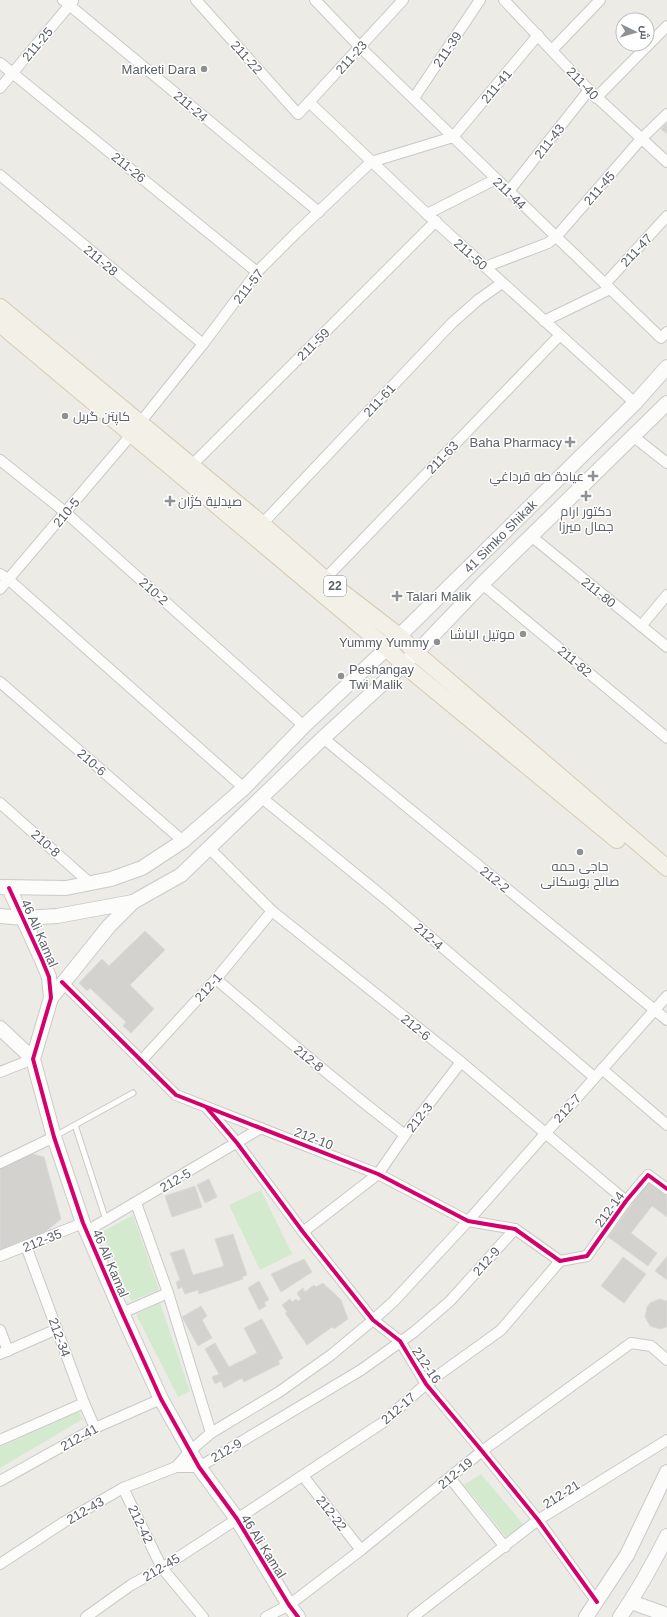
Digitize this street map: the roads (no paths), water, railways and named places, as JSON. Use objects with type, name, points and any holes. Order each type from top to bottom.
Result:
[{"type":"main road","name":"22","points":[[0,308],[135,429],[387,648],[403,664],[667,880]]},
{"type":"main road","name":"22","points":[[0,324],[135,429],[191,466],[325,578],[399,636],[667,868]]},
{"type":"main road","name":"41 Simko Shikak","points":[[4,887],[66,888],[111,879],[142,868],[183,841],[244,788],[304,726],[387,648],[635,402],[667,367]]},
{"type":"main road","name":"41 Simko Shikak","points":[[133,902],[181,875],[210,849],[323,738],[416,652],[530,536],[634,437],[667,403]]},
{"type":"main road","name":"46 Ali Kamal","points":[[4,887],[23,918],[48,977],[51,998]]},
{"type":"main road","points":[[0,916],[23,918],[57,916],[133,902]]},
{"type":"main road","name":"46 Ali Kamal","points":[[133,902],[109,926],[62,982],[51,998],[33,1059],[54,1137],[85,1227],[122,1313],[162,1399],[199,1466],[237,1519],[289,1605],[298,1617]]},
{"type":"main road","points":[[0,1028],[33,1059]]},
{"type":"main road","points":[[586,1617],[627,1555],[667,1472]]},
{"type":"main road","points":[[620,1617],[631,1602],[653,1565],[667,1536]]},
{"type":"main road","points":[[631,1602],[665,1612]]},
{"type":"street","name":"211-22","points":[[196,0],[298,114]]},
{"type":"street","name":"211-44","points":[[315,0],[360,47],[607,287],[664,335]]},
{"type":"street","name":"211-23","points":[[298,114],[403,0]]},
{"type":"street","name":"211-39","points":[[414,98],[480,0]]},
{"type":"street","points":[[552,50],[600,0]]},
{"type":"street","name":"211-40","points":[[506,1],[592,94],[667,162]]},
{"type":"street","name":"211-25","points":[[0,88],[68,2]]},
{"type":"street","name":"211-24","points":[[68,2],[319,212]]},
{"type":"street","name":"211-43","points":[[509,191],[592,94],[667,26]]},
{"type":"street","name":"211-41","points":[[453,137],[538,35]]},
{"type":"street","name":"211-26","points":[[0,63],[257,272]]},
{"type":"street","name":"211-50","points":[[309,102],[427,214],[635,402]]},
{"type":"street","name":"211-45","points":[[556,237],[641,139],[667,114]]},
{"type":"street","points":[[371,162],[453,137]]},
{"type":"street","name":"211-57","points":[[135,429],[203,344],[257,272],[371,162]]},
{"type":"street","name":"211-28","points":[[0,175],[203,344]]},
{"type":"street","points":[[427,214],[496,179]]},
{"type":"street","name":"211-47","points":[[607,287],[667,216]]},
{"type":"street","name":"211-59","points":[[191,466],[436,221]]},
{"type":"street","points":[[485,267],[548,243],[556,237]]},
{"type":"street","name":"211-61","points":[[262,524],[452,323],[478,300],[502,283]]},
{"type":"street","points":[[544,321],[607,287]]},
{"type":"street","name":"211-63","points":[[325,578],[560,335]]},
{"type":"street","name":"210-5","points":[[0,588],[4,577],[65,512],[135,429]]},
{"type":"street","points":[[634,437],[667,463]]},
{"type":"street","name":"210-2","points":[[0,460],[65,512],[304,726]]},
{"type":"street","name":"211-80","points":[[530,536],[667,647]]},
{"type":"street","points":[[4,577],[244,788]]},
{"type":"street","name":"211-82","points":[[482,584],[667,738]]},
{"type":"street","points":[[641,626],[667,595]]},
{"type":"street","name":"210-6","points":[[0,682],[183,841]]},
{"type":"street","name":"212-2","points":[[323,738],[667,1020]]},
{"type":"street","name":"212-4","points":[[262,798],[386,899],[594,1077]]},
{"type":"street","name":"210-8","points":[[0,803],[91,884]]},
{"type":"street","name":"212-6","points":[[210,849],[272,911],[461,1062],[546,1132],[626,1201]]},
{"type":"street","name":"212-1","points":[[141,1060],[216,979],[272,911]]},
{"type":"street","name":"212-8","points":[[216,979],[284,1037],[405,1134]]},
{"type":"street","name":"212-10","points":[[62,982],[176,1095],[378,1174],[468,1221],[515,1229],[560,1261]]},
{"type":"street","name":"212-7","points":[[468,1221],[667,996]]},
{"type":"street","points":[[0,1072],[33,1059]]},
{"type":"street","name":"212-3","points":[[378,1174],[405,1134],[461,1062]]},
{"type":"street","points":[[602,1069],[667,1125]]},
{"type":"street","name":"212-16","points":[[206,1107],[237,1143],[303,1232],[373,1320],[400,1342],[426,1384],[538,1520],[597,1602]]},
{"type":"street","name":"212-5","points":[[85,1227],[106,1220],[261,1128]]},
{"type":"street","points":[[0,1163],[54,1137]]},
{"type":"street","points":[[303,1232],[378,1174]]},
{"type":"street","name":"212-14","points":[[560,1261],[587,1256],[626,1201],[648,1174],[667,1190]]},
{"type":"street","points":[[136,1203],[168,1293],[211,1433]]},
{"type":"street","name":"212-9","points":[[176,1467],[190,1451],[211,1433],[279,1392],[331,1355],[373,1320],[394,1301],[468,1221]]},
{"type":"street","name":"212-35","points":[[0,1256],[85,1227]]},
{"type":"street","name":"212-9","points":[[176,1467],[199,1466],[361,1370],[414,1332],[450,1301],[515,1229]]},
{"type":"street","name":"212-34","points":[[26,1246],[84,1403],[95,1428]]},
{"type":"street","name":"212-17","points":[[237,1519],[382,1423],[426,1384],[501,1330],[560,1261]]},
{"type":"street","points":[[122,1313],[168,1293]]},
{"type":"street","points":[[0,1330],[4,1352],[57,1329]]},
{"type":"street","name":"212-19","points":[[266,1617],[289,1605],[361,1550],[482,1451],[631,1343],[651,1346],[667,1360]]},
{"type":"street","name":"212-41","points":[[0,1481],[95,1428],[162,1399]]},
{"type":"street","points":[[0,1440],[84,1403]]},
{"type":"street","name":"212-21","points":[[413,1617],[538,1520],[667,1440]]},
{"type":"street","name":"212-43","points":[[0,1564],[64,1522],[123,1488],[176,1467]]},
{"type":"street","name":"212-22","points":[[303,1476],[361,1550]]},
{"type":"street","points":[[450,1478],[505,1546]]},
{"type":"street","name":"212-42","points":[[123,1488],[162,1568],[203,1617]]},
{"type":"street","name":"212-45","points":[[86,1617],[131,1585],[162,1568],[237,1519]]},
{"type":"lane","points":[[54,1137],[133,1093]]},
{"type":"lane","points":[[74,1125],[106,1220]]},
{"type":"place","name":"Marketi Dara","points":[[204,69]]},
{"type":"place","name":"کاپتن گریل","points":[[65,416]]},
{"type":"place","name":"Baha Pharmacy","points":[[570,442]]},
{"type":"place","name":"عيادة طه قرداغي","points":[[593,476]]},
{"type":"place","name":"دكتور ارام جمال ميرزا","points":[[586,496]]},
{"type":"place","name":"صيدلية كژان","points":[[170,501]]},
{"type":"place","name":"Talari Malik","points":[[397,596]]},
{"type":"place","name":"موتيل الباشا","points":[[523,634]]},
{"type":"place","name":"Yummy Yummy","points":[[437,642]]},
{"type":"place","name":"Peshangay Twi Malik","points":[[341,676]]},
{"type":"place","name":"حاجی حمه صالح بوسکانی","points":[[580,852]]}]
